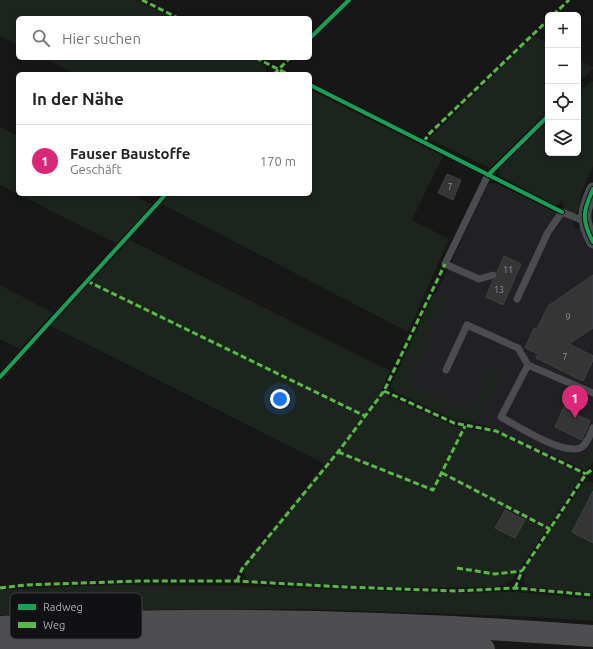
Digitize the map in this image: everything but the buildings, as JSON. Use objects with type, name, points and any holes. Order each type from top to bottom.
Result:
[{"type":"highway","points":[[142,622],[296,621],[464,627],[593,636]]},
{"type":"highway","points":[[0,627],[10,627]]},
{"type":"highway","points":[[0,647],[114,642],[247,641],[385,644],[484,649]]},
{"type":"street","points":[[593,189],[586,208],[584,221],[585,227],[593,242]]},
{"type":"lane","points":[[488,175],[445,264],[479,279],[494,275]]},
{"type":"lane","points":[[517,299],[548,232],[562,212],[584,221]]},
{"type":"lane","points":[[446,370],[467,325],[518,348],[528,365],[593,393]]},
{"type":"lane","points":[[528,365],[501,417],[540,438],[564,448],[572,449],[580,448],[586,443],[593,428]]},
{"type":"shaded area","points":[[0,0],[136,0],[168,16],[16,16],[16,44],[0,36]]},
{"type":"shaded area","points":[[534,36],[545,42],[545,115],[490,168],[429,139]]},
{"type":"shaded area","points":[[48,60],[256,60],[264,66],[266,72],[71,72]]},
{"type":"shaded area","points":[[581,61],[593,67],[593,69],[581,80]]},
{"type":"shaded area","points":[[591,81],[593,82],[593,166],[581,193],[578,212],[574,214],[563,210],[564,207],[562,200],[556,206],[500,176],[499,173],[500,168],[545,125],[545,156],[581,156],[581,90]]},
{"type":"shaded area","points":[[312,91],[443,156],[412,220],[449,239],[408,332],[162,204],[169,196],[312,196]]},
{"type":"shaded area","points":[[0,127],[16,135],[16,193],[0,185]]},
{"type":"shaded area","points":[[495,183],[571,219],[577,229],[593,222],[593,440],[579,467],[486,426],[455,419],[393,385],[488,184]]},
{"type":"shaded area","points":[[22,196],[136,196],[153,205],[117,244]]},
{"type":"shaded area","points":[[130,240],[390,371],[382,390],[391,397],[456,427],[495,432],[580,473],[581,478],[513,579],[505,585],[494,587],[384,587],[248,580],[245,577],[244,570],[241,568],[325,464],[51,326]]},
{"type":"shaded area","points":[[0,285],[53,313],[20,349],[0,339]]},
{"type":"shaded area","points":[[434,293],[445,297],[407,383],[464,410],[473,408],[493,370],[501,374],[478,421],[455,420],[393,391],[391,385]]},
{"type":"shaded area","points":[[593,440],[593,462],[588,470],[585,471],[579,467]]},
{"type":"shaded area","points":[[585,481],[593,483],[593,491],[572,532],[593,543],[593,593],[529,587],[525,585],[524,575],[531,559]]},
{"type":"shaded area","points":[[112,585],[236,586],[447,593],[513,592],[593,599],[593,621],[518,616],[302,609],[142,610],[142,593],[10,593],[10,615],[0,615],[0,590]]},
{"type":"marked path","points":[[142,0],[174,16]]},
{"type":"marked path","points":[[556,12],[569,0]]},
{"type":"marked path","points":[[424,142],[428,135],[545,23]]},
{"type":"marked path","points":[[260,60],[284,72]]},
{"type":"marked path","points":[[276,72],[288,60]]},
{"type":"marked path","points":[[237,581],[242,569],[338,452],[384,391],[445,264]]},
{"type":"marked path","points":[[87,281],[365,416]]},
{"type":"marked path","points":[[384,391],[454,423],[496,431],[586,474]]},
{"type":"marked path","points":[[338,452],[433,490],[465,426]]},
{"type":"marked path","points":[[515,588],[522,571],[586,474],[593,469]]},
{"type":"marked path","points":[[442,473],[550,529]]},
{"type":"marked path","points":[[457,568],[495,574],[522,571]]},
{"type":"marked path","points":[[0,588],[25,585],[139,581],[237,581],[456,591],[515,588],[593,595]]},
{"type":"cycle path","points":[[312,36],[349,0]]},
{"type":"cycle path","points":[[312,86],[562,212]]},
{"type":"cycle path","points":[[488,175],[545,119]]},
{"type":"cycle path","points":[[593,189],[585,210],[585,221],[593,242]]},
{"type":"cycle path","points":[[0,377],[164,196]]},
{"type":"place","name":"Fauser Baustoffe","points":[[575,418]]}]
